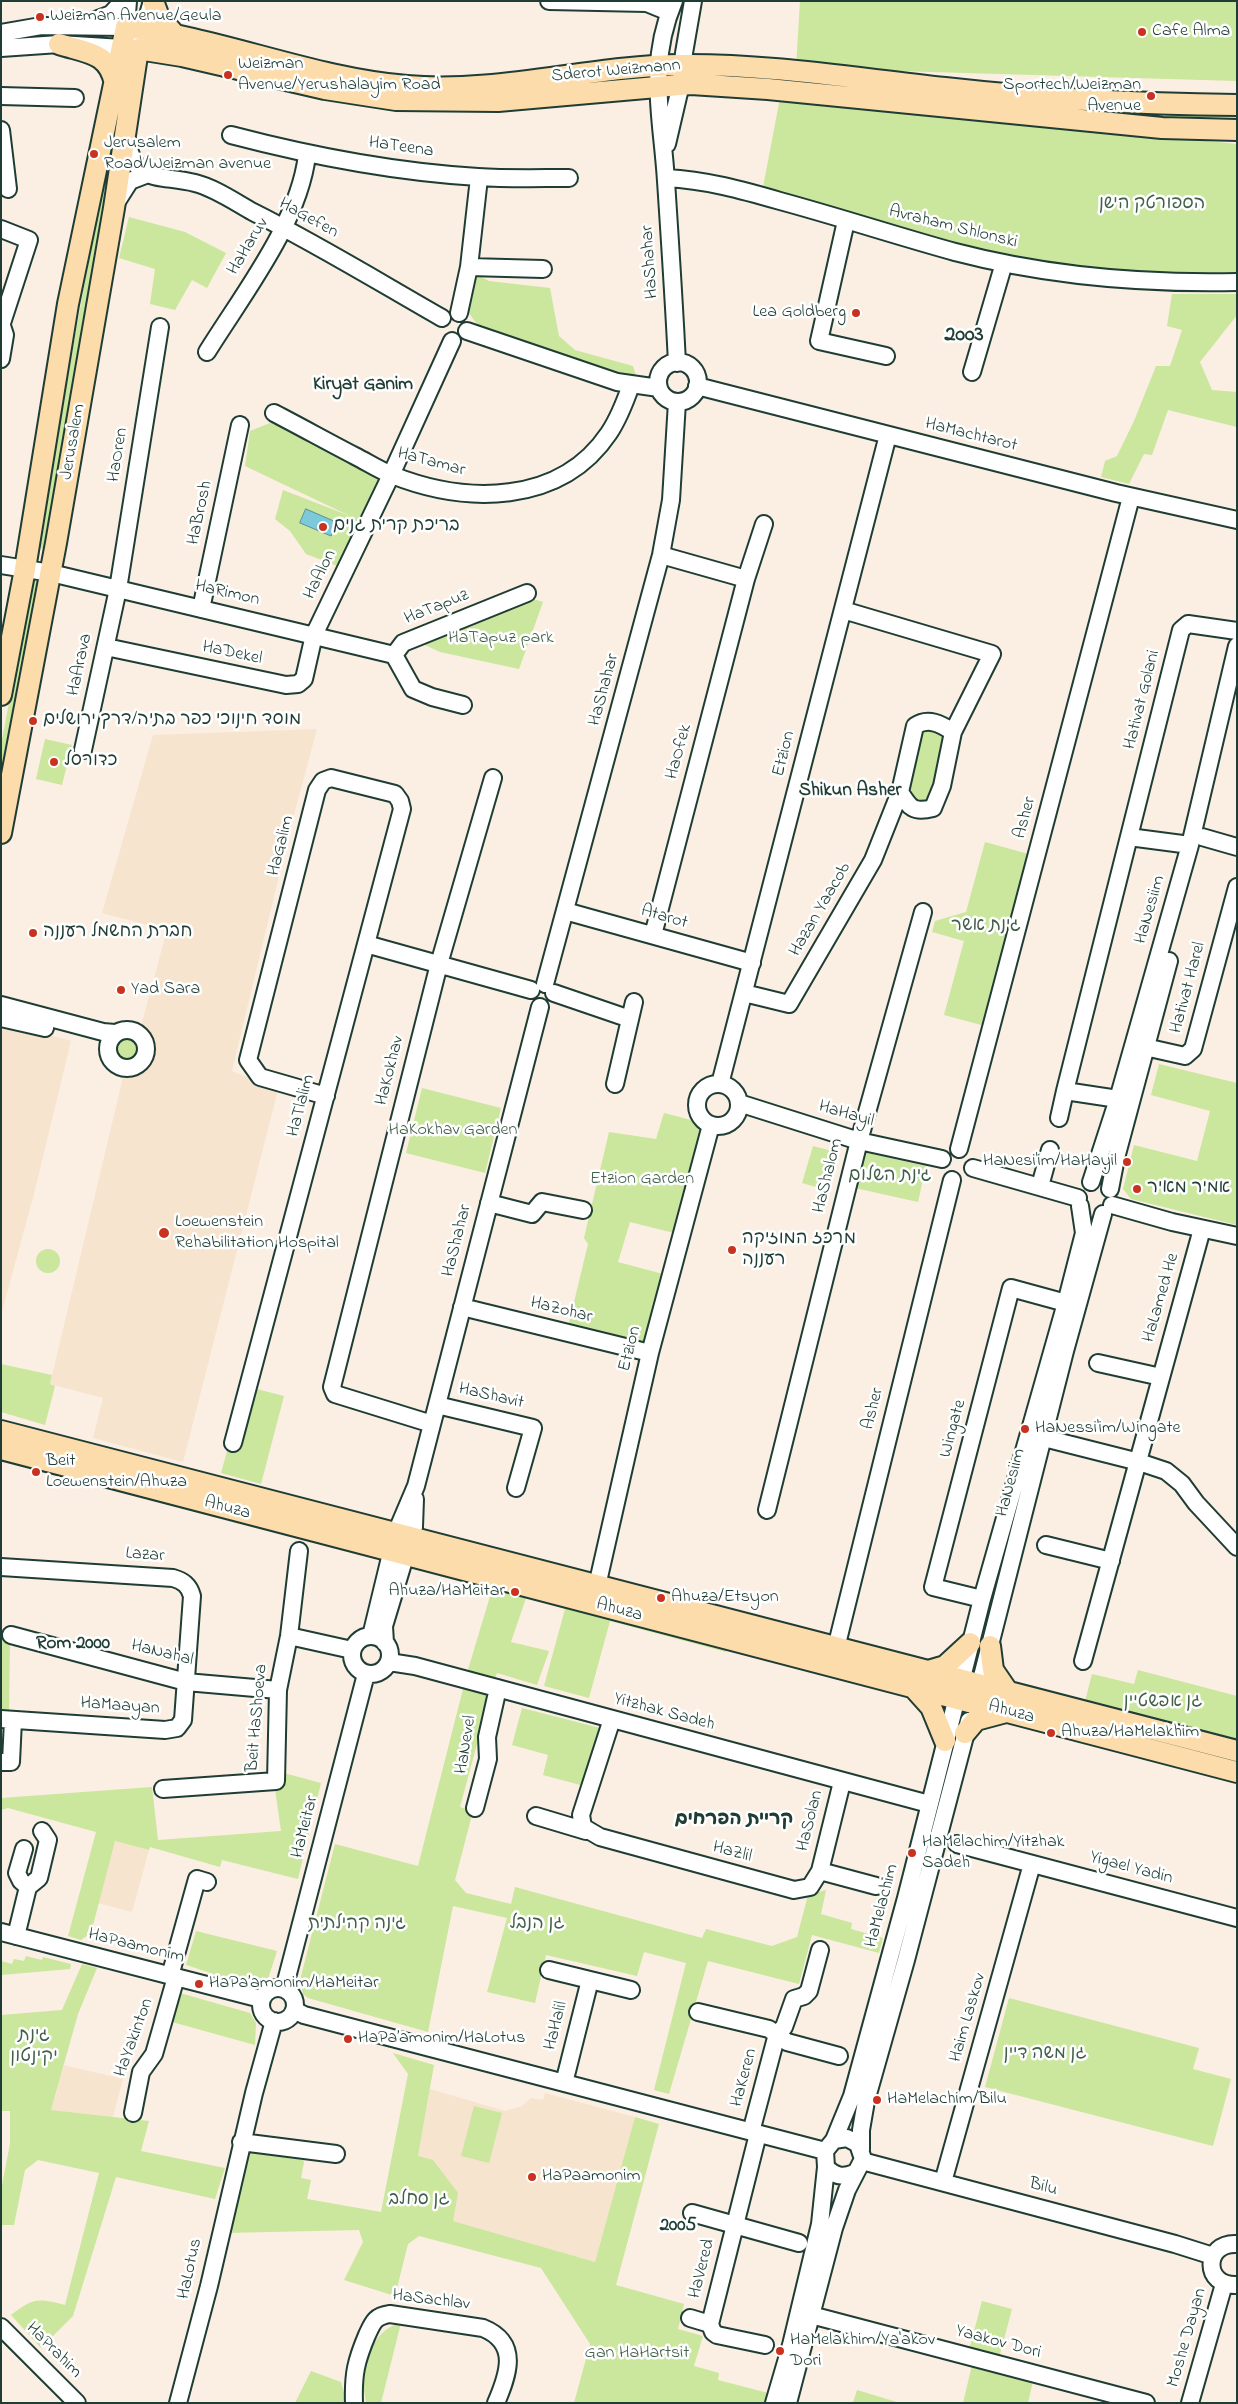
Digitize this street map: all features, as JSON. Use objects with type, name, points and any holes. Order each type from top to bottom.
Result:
[{"type":"main road","points":[[153,1],[159,17],[175,35]]},
{"type":"main road","name":"Sderot Weizmann","points":[[135,28],[175,35],[318,69],[406,86],[459,87],[766,69],[986,93],[1134,104],[1237,105]]},
{"type":"main road","name":"Jerusalem","points":[[1,695],[26,569],[68,304],[115,84],[130,48],[135,28]]},
{"type":"main road","points":[[59,44],[104,60],[109,65],[115,84]]},
{"type":"main road","name":"Sderot Weizmann","points":[[130,48],[182,56],[326,89],[396,100],[498,101],[657,76]]},
{"type":"main road","name":"Jerusalem","points":[[1,833],[50,573],[114,208],[129,114],[130,48]]},
{"type":"main road","points":[[129,114],[136,100],[142,80],[150,69],[166,59],[182,56]]},
{"type":"main road","name":"Sderot Weizmann","points":[[682,75],[768,89],[1162,128],[1237,130]]},
{"type":"main road","name":"Ahuza","points":[[7,1442],[402,1544],[913,1687],[968,1692],[1237,1751]]},
{"type":"main road","name":"Ahuza","points":[[402,1544],[597,1586],[928,1671],[968,1692]]},
{"type":"main road","points":[[928,1671],[945,1666],[980,1645],[1008,1702],[976,1720],[965,1733]]},
{"type":"main road","points":[[913,1687],[931,1707],[945,1741]]},
{"type":"main road","name":"Ahuza","points":[[1008,1702],[1237,1772]]},
{"type":"street","points":[[73,26],[101,20],[111,14],[123,1]]},
{"type":"street","points":[[128,1],[135,28]]},
{"type":"street","points":[[135,28],[153,1]]},
{"type":"street","points":[[549,1],[672,6]]},
{"type":"street","name":"HaShahar","points":[[664,159],[682,75],[694,1]]},
{"type":"street","name":"HaShahar","points":[[672,6],[657,76],[666,178],[678,363]]},
{"type":"street","name":"Sderot Weizmann","points":[[1,33],[41,26],[135,28]]},
{"type":"street","name":"Sderot Weizmann","points":[[1,48],[59,44],[130,48]]},
{"type":"street","points":[[1,96],[75,98]]},
{"type":"street","points":[[1,130],[8,189]]},
{"type":"street","points":[[126,134],[133,163],[140,170],[148,174]]},
{"type":"street","name":"HaTeena","points":[[231,136],[307,155],[479,178],[569,178]]},
{"type":"street","name":"HaHaruv","points":[[207,352],[285,228],[304,177],[307,155]]},
{"type":"street","points":[[114,208],[130,181],[148,174]]},
{"type":"street","name":"HaGefen","points":[[148,174],[197,183],[285,228],[442,318]]},
{"type":"street","points":[[459,313],[469,267],[479,178]]},
{"type":"street","name":"Avraham Shlonski","points":[[666,178],[696,179],[1004,263],[1130,282],[1237,282]]},
{"type":"street","points":[[846,221],[819,341],[886,356]]},
{"type":"street","points":[[1,229],[29,240],[2,323],[6,335],[1,359]]},
{"type":"street","points":[[972,372],[1004,263]]},
{"type":"street","points":[[469,267],[543,268]]},
{"type":"street","points":[[449,313],[459,313],[467,321],[467,331],[461,338],[452,341],[440,332],[439,327],[442,318],[449,313]]},
{"type":"street","name":"HaOren","points":[[118,589],[160,327]]},
{"type":"street","points":[[467,331],[582,371],[631,385],[659,388]]},
{"type":"street","name":"HaAlon","points":[[314,635],[391,475],[452,341]]},
{"type":"street","points":[[678,363],[690,367],[695,372],[697,386],[691,398],[678,402],[667,399],[659,388],[660,373],[671,364],[678,363]]},
{"type":"street","name":"HaTamar","points":[[274,413],[391,475],[441,490],[475,495],[507,493],[544,485],[573,470],[608,435],[621,412],[631,385]]},
{"type":"street","name":"HaMachtarot","points":[[697,386],[1131,497],[1237,520]]},
{"type":"street","name":"HaShahar","points":[[402,1544],[414,1527],[416,1486],[540,1008],[532,1002],[543,989],[661,555],[671,500],[678,402]]},
{"type":"street","name":"HaBrosh","points":[[202,609],[240,425]]},
{"type":"street","name":"Etzion","points":[[720,1084],[888,435]]},
{"type":"street","name":"Asher","points":[[959,1149],[1131,497]]},
{"type":"street","name":"HaOfek","points":[[653,935],[746,579],[764,524]]},
{"type":"street","points":[[661,555],[746,579]]},
{"type":"street","name":"HaRimon","points":[[1,565],[50,573],[394,654]]},
{"type":"street","name":"HaArava","points":[[83,750],[118,589]]},
{"type":"street","name":"HaTapuz","points":[[394,654],[402,643],[528,593]]},
{"type":"street","points":[[843,610],[992,654],[953,732],[942,786],[933,808],[921,811],[910,807],[900,792],[915,726],[922,721],[934,722],[953,732]]},
{"type":"street","name":"Hativat Golani","points":[[1059,1118],[1181,630],[1188,624],[1237,631]]},
{"type":"street","name":"HaDekel","points":[[106,648],[286,685],[298,684],[304,679],[314,635]]},
{"type":"street","name":"HaNesiim","points":[[968,1692],[980,1645],[1044,1438],[1109,1203],[1116,1158],[1196,841],[1237,646]]},
{"type":"street","points":[[394,654],[413,688],[432,697],[462,705]]},
{"type":"street","name":"HaNesiim","points":[[1091,1182],[1196,841],[1237,696]]},
{"type":"street","name":"HaGalim","points":[[326,1096],[260,1077],[248,1060],[317,790],[322,781],[331,778],[395,794],[400,801],[402,810],[366,944]]},
{"type":"street","name":"HaKokhav","points":[[432,1424],[336,1394],[332,1387],[439,964],[493,778]]},
{"type":"street","name":"Hazan Yaacob","points":[[744,993],[789,1004],[873,860],[900,792]]},
{"type":"street","points":[[1129,837],[1196,841],[1237,848]]},
{"type":"street","name":"Hativat Harel","points":[[1145,1047],[1186,1056],[1193,1049],[1237,887]]},
{"type":"street","name":"Atarot","points":[[565,911],[752,963]]},
{"type":"street","name":"HaShalom","points":[[767,1510],[859,1141],[923,912]]},
{"type":"street","points":[[366,944],[543,989],[630,1018]]},
{"type":"street","name":"HaTlalim","points":[[233,1443],[366,944]]},
{"type":"street","points":[[615,1084],[634,1002]]},
{"type":"street","points":[[1,1005],[103,1032],[115,1033],[128,1029],[140,1034],[147,1046],[144,1059],[133,1067],[121,1067],[112,1060],[108,1050],[111,1038],[115,1033]]},
{"type":"street","points":[[1,1018],[88,1039],[108,1050]]},
{"type":"street","points":[[720,1084],[733,1090],[739,1103],[737,1115],[726,1125],[711,1125],[698,1112],[698,1098],[706,1088],[720,1084]]},
{"type":"street","points":[[1065,1091],[1118,1099]]},
{"type":"street","name":"HaHayil","points":[[739,1103],[859,1141],[942,1159]]},
{"type":"street","name":"Etzion","points":[[597,1586],[650,1354],[711,1125]]},
{"type":"street","points":[[959,1149],[972,1158],[973,1168],[967,1177],[957,1181],[952,1180],[943,1171],[942,1159],[947,1152],[959,1149]]},
{"type":"street","points":[[1040,1186],[1050,1150]]},
{"type":"street","points":[[973,1168],[1040,1186],[1079,1202],[1090,1215],[1109,1203]]},
{"type":"street","name":"Asher","points":[[836,1648],[952,1180]]},
{"type":"street","points":[[1079,1202],[1084,1186],[1091,1182],[1098,1182],[1109,1203],[1202,1229],[1237,1236]]},
{"type":"street","points":[[489,1203],[532,1214],[542,1202],[583,1210]]},
{"type":"street","name":"HaNesiim","points":[[980,1645],[982,1599],[1066,1304],[1084,1233],[1079,1202]]},
{"type":"street","name":"HaLamed He","points":[[1083,1661],[1202,1229]]},
{"type":"street","name":"Wingate","points":[[982,1599],[933,1587],[1011,1288],[1066,1304]]},
{"type":"street","name":"HaZohar","points":[[462,1307],[650,1354]]},
{"type":"street","points":[[1098,1364],[1161,1377]]},
{"type":"street","name":"HaShavit","points":[[437,1405],[532,1428],[516,1488]]},
{"type":"street","points":[[1044,1438],[1139,1462],[1166,1471],[1182,1484],[1196,1503],[1237,1547]]},
{"type":"street","points":[[378,1639],[402,1544]]},
{"type":"street","points":[[1046,1545],[1111,1561]]},
{"type":"street","name":"Beit HaShoeva","points":[[163,1789],[276,1781],[278,1690],[289,1636],[299,1551]]},
{"type":"street","name":"Lazar","points":[[1,1567],[173,1578],[182,1581],[190,1590],[192,1596],[186,1682]]},
{"type":"street","name":"HaNahal","points":[[11,1635],[186,1682],[278,1690]]},
{"type":"street","points":[[289,1636],[352,1650]]},
{"type":"street","points":[[378,1639],[389,1649],[389,1662],[382,1671],[366,1674],[354,1665],[352,1650],[359,1640],[378,1639]]},
{"type":"street","name":"Yitzhak Sadeh","points":[[389,1662],[416,1666],[929,1804]]},
{"type":"street","name":"HaMeitar","points":[[284,1989],[366,1674]]},
{"type":"street","name":"HaMaayan","points":[[1,1762],[11,1762],[7,1720],[172,1730],[183,1720],[186,1682]]},
{"type":"street","name":"HaNevel","points":[[475,1808],[488,1759],[488,1737],[498,1688]]},
{"type":"street","name":"HaMelachim","points":[[788,2403],[834,2228],[859,2162],[861,2130],[866,2101],[906,1960],[965,1733],[968,1692]]},
{"type":"street","name":"HaMelachim","points":[[829,2145],[852,2096],[904,1907],[945,1741],[968,1692]]},
{"type":"street","points":[[586,1830],[581,1822],[581,1815],[612,1719]]},
{"type":"street","name":"HaSolan","points":[[810,1887],[820,1871],[842,1782]]},
{"type":"street","name":"HaZlil","points":[[536,1816],[586,1830],[600,1837],[794,1890],[810,1887]]},
{"type":"street","points":[[8,1934],[28,1886],[39,1878],[48,1840],[42,1831]]},
{"type":"street","name":"Yigael Yadin","points":[[957,1844],[1237,1918]]},
{"type":"street","points":[[24,1849],[17,1873],[21,1882],[28,1886]]},
{"type":"street","name":"Haim Laskov","points":[[943,2182],[1032,1864]]},
{"type":"street","name":"HaSolan","points":[[820,1871],[876,1886]]},
{"type":"street","name":"HaYakinton","points":[[133,2113],[141,2072],[154,2054],[196,1879],[207,1882]]},
{"type":"street","name":"HaPaamonim","points":[[8,1934],[261,1999]]},
{"type":"street","name":"HaKeren","points":[[754,2133],[777,2034],[784,2027],[794,1999],[804,1996],[809,1991],[820,1950]]},
{"type":"street","points":[[549,1970],[631,1990]]},
{"type":"street","name":"HaHalil","points":[[564,2083],[590,1980]]},
{"type":"street","points":[[284,1989],[294,2000],[294,2010],[284,2021],[274,2021],[264,2016],[260,2005],[261,1999],[268,1991],[284,1989]]},
{"type":"street","points":[[294,2010],[304,2015],[754,2133],[829,2145],[847,2138],[853,2140],[859,2162],[841,2176],[835,2175],[826,2167]]},
{"type":"street","name":"HaKeren","points":[[698,2012],[769,2030],[788,2042],[839,2056]]},
{"type":"street","name":"HaLotus","points":[[178,2403],[209,2286],[242,2142],[274,2021]]},
{"type":"street","name":"HaVered","points":[[754,2133],[735,2225],[710,2324],[711,2329],[717,2335],[765,2345]]},
{"type":"street","points":[[242,2142],[336,2154]]},
{"type":"street","points":[[774,2403],[791,2344],[820,2224],[829,2145]]},
{"type":"street","name":"Bilu","points":[[859,2162],[943,2182],[1175,2244],[1213,2256]]},
{"type":"street","name":"HaVered","points":[[692,2213],[799,2243]]},
{"type":"street","points":[[1230,2284],[1214,2275],[1211,2262],[1213,2256],[1222,2246],[1237,2243]]},
{"type":"street","name":"Moshe Dayan","points":[[1190,2403],[1230,2284]]},
{"type":"street","name":"HaSachlav","points":[[354,2403],[354,2370],[360,2351],[372,2322],[378,2317],[390,2314],[483,2328],[492,2332],[499,2338],[508,2359],[507,2378],[496,2403]]},
{"type":"street","name":"Yaakov Dori","points":[[811,2315],[1146,2403]]},
{"type":"street","name":"HaVered","points":[[690,2318],[710,2324]]},
{"type":"street","name":"HaPrahim","points":[[1,2327],[77,2403]]},
{"type":"shaded area","name":"Loewenstein Rehabilitation Hospital","points":[[317,729],[292,822],[232,1071],[278,1090],[183,1462],[93,1438],[103,1398],[50,1384],[124,1073],[145,1060],[150,1049],[146,1034],[140,1030],[167,930],[102,913],[153,735]]},
{"type":"shaded area","points":[[1,1022],[71,1041],[34,1194],[1,1315]]},
{"type":"shaded area","points":[[115,1841],[149,1850],[132,1912],[98,1903]]},
{"type":"shaded area","points":[[64,2065],[123,2079],[113,2117],[51,2110]]},
{"type":"shaded area","name":"HaPaamonim","points":[[430,2089],[505,2111],[522,2106],[531,2098],[543,2100],[545,2093],[635,2117],[595,2262],[453,2221],[418,2156]]},
{"type":"green space","points":[[800,1],[1237,1],[1237,81],[796,68]]},
{"type":"green space","points":[[129,61],[47,550],[37,547],[124,65]]},
{"type":"green space","name":"הספורטק הישן","points":[[780,98],[1237,144],[1237,272],[1155,276],[1005,256],[763,187]]},
{"type":"green space","points":[[1119,109],[1237,109],[1237,120],[1160,120],[1118,116]]},
{"type":"green space","points":[[129,217],[185,232],[226,253],[207,288],[192,280],[175,310],[150,304],[155,269],[119,258]]},
{"type":"green space","points":[[474,273],[489,281],[550,288],[559,336],[575,350],[633,366],[637,379],[570,361],[480,328],[468,312]]},
{"type":"green space","points":[[1172,294],[1237,294],[1237,315],[1200,362],[1212,390],[1237,392],[1237,427],[1168,410],[1152,455],[1144,454],[1129,484],[1101,477],[1105,461],[1117,456],[1134,421],[1156,366],[1170,366],[1182,330],[1167,326]]},
{"type":"green space","points":[[275,421],[384,478],[340,567],[306,554],[290,531],[275,519],[283,490],[350,516],[245,466],[250,431]]},
{"type":"green space","points":[[32,580],[42,582],[1,801],[1,745]]},
{"type":"green space","name":"HaTapuz park","points":[[530,598],[543,602],[519,669],[440,652],[423,644]]},
{"type":"green space","points":[[929,726],[943,729],[945,748],[939,778],[925,804],[913,802],[909,790],[922,732]]},
{"type":"green space","name":"כדורסל","points":[[45,739],[72,745],[62,785],[36,779]]},
{"type":"green space","name":"גינת אשר","points":[[985,842],[1032,855],[985,1026],[944,1015],[964,941],[932,932],[935,921],[966,912]]},
{"type":"green space","points":[[127,1036],[136,1040],[140,1049],[136,1058],[127,1062],[118,1058],[114,1049],[118,1040]]},
{"type":"green space","points":[[1159,1064],[1237,1083],[1237,1225],[1131,1199],[1123,1189],[1134,1145],[1197,1161],[1210,1111],[1151,1095]]},
{"type":"green space","name":"HaKokhav Garden","points":[[422,1088],[501,1108],[485,1173],[406,1153]]},
{"type":"green space","name":"Etzion Garden","points":[[664,1113],[699,1122],[703,1128],[674,1233],[630,1222],[618,1262],[663,1274],[647,1349],[568,1327],[588,1244],[584,1238],[609,1132],[656,1139]]},
{"type":"green space","points":[[813,1146],[836,1152],[826,1190],[802,1183]]},
{"type":"green space","name":"גינת השלום","points":[[863,1152],[926,1166],[918,1202],[855,1188]]},
{"type":"green space","points":[[48,1249],[53,1250],[59,1256],[59,1266],[53,1272],[48,1273],[43,1272],[37,1266],[36,1261],[37,1256],[43,1250]]},
{"type":"green space","points":[[1,1364],[52,1375],[50,1384],[55,1386],[45,1425],[1,1412]]},
{"type":"green space","points":[[245,1386],[284,1396],[261,1484],[221,1473]]},
{"type":"green space","points":[[494,1583],[728,1646],[726,1652],[610,1621],[589,1698],[544,1686],[565,1609],[526,1598],[511,1642],[549,1651],[537,1685],[497,1673],[494,1681],[467,1673]]},
{"type":"green space","points":[[1,1638],[10,1639],[9,1715],[1,1715]]},
{"type":"green space","name":"גן אפשטיין","points":[[1138,1670],[1237,1696],[1237,1748],[1083,1709],[1092,1674],[1134,1684]]},
{"type":"green space","name":"גן הנבל","points":[[463,1689],[490,1696],[460,1807],[473,1811],[455,1880],[466,1893],[511,1904],[515,1887],[702,1938],[706,1929],[772,1946],[797,1937],[808,1895],[826,1890],[821,1914],[852,1923],[851,1929],[883,1938],[879,1953],[812,1935],[799,1984],[708,1961],[669,2094],[654,2090],[686,1963],[644,1952],[637,1976],[546,1955],[535,2003],[487,1992],[507,1918],[453,1906],[428,2032],[308,1998],[303,1994],[300,1980],[335,1844],[418,1866]]},
{"type":"green space","points":[[522,1708],[600,1728],[584,1786],[543,1775],[548,1755],[512,1745]]},
{"type":"green space","points":[[284,1773],[321,1783],[298,1879],[222,1860],[220,1867],[150,1847],[149,1850],[115,1841],[91,1933],[81,1940],[68,1936],[96,1832],[8,1808],[1,1810],[1,1798],[152,1787],[158,1840],[281,1831],[275,1789],[284,1788]]},
{"type":"green space","points":[[196,1931],[277,1951],[268,1979],[253,1983],[241,1981],[186,1965]]},
{"type":"green space","points":[[26,1956],[42,1960],[43,1957],[71,1964],[70,1969],[1,1975],[1,1961],[12,1964],[14,1959],[24,1961]]},
{"type":"green space","name":"גינת יקינטון","points":[[82,1964],[97,1968],[78,2014],[51,2110],[149,2121],[141,2151],[225,2168],[215,2199],[116,2177],[73,2316],[41,2348],[11,2315],[25,2305],[36,2301],[48,2301],[65,2305],[99,2173],[38,2160],[25,2170],[14,2225],[1,2225],[1,2190],[10,2144],[10,2111],[1,2111],[1,2015],[62,2010]]},
{"type":"green space","points":[[180,1993],[250,2013],[256,2023],[255,2045],[172,2022]]},
{"type":"green space","name":"גן משה דיין","points":[[1009,1998],[1199,2048],[1193,2069],[1231,2079],[1213,2146],[985,2087]]},
{"type":"green space","points":[[393,2053],[434,2065],[418,2156],[433,2160],[458,2193],[453,2221],[595,2262],[635,2117],[659,2124],[616,2285],[684,2304],[678,2329],[703,2336],[694,2366],[719,2373],[718,2380],[768,2393],[765,2403],[574,2403],[590,2344],[541,2268],[419,2236],[408,2244],[395,2296],[344,2280],[363,2242],[359,2230],[225,2233],[249,2149],[302,2157],[304,2162],[301,2178],[311,2180],[307,2199],[381,2212],[408,2074]]},
{"type":"green space","points":[[474,2106],[502,2113],[489,2163],[461,2156]]},
{"type":"green space","points":[[982,2301],[1012,2309],[999,2358],[969,2350]]},
{"type":"green space","points":[[401,2323],[381,2403],[366,2403],[363,2375],[370,2350],[380,2335],[393,2325]]},
{"type":"green space","points":[[972,2365],[1033,2381],[1028,2403],[963,2403]]},
{"type":"green space","points":[[311,2371],[341,2382],[347,2403],[295,2403]]},
{"type":"green space","points":[[857,2390],[900,2403],[853,2403]]},
{"type":"water","points":[[306,509],[336,522],[331,536],[300,523]]},
{"type":"place","name":"Weizman Avenue/Geula","points":[[40,17]]},
{"type":"place","name":"Cafe Alma","points":[[1142,32]]},
{"type":"place","name":"Weizman Avenue/Yerushalayim Road","points":[[228,75]]},
{"type":"place","name":"Sportech/Weizman Avenue","points":[[1151,96]]},
{"type":"place","name":"Jerusalem Road/Weizman avenue","points":[[94,154]]},
{"type":"place","name":"Lea Goldberg","points":[[856,313]]},
{"type":"place","name":"בריכת קרית גנים","points":[[323,527]]},
{"type":"place","name":"מוסד חינוכי כפר בתיה/דרך ירושלים","points":[[33,721]]},
{"type":"place","name":"כדורסל","points":[[54,762]]},
{"type":"place","name":"חברת החשמל רעננה","points":[[33,933]]},
{"type":"place","name":"Yad Sara","points":[[121,990]]},
{"type":"place","name":"HaNesi'im/HaHayil","points":[[1127,1162]]},
{"type":"place","name":"אמיר מאיר","points":[[1137,1189]]},
{"type":"place","name":"Loewenstein Rehabilitation Hospital","points":[[164,1233]]},
{"type":"place","name":"מרכז המוזיקה רעננה","points":[[732,1250]]},
{"type":"place","name":"HaNessi'im/Wingate","points":[[1025,1429]]},
{"type":"place","name":"Beit Loewenstein/Ahuza","points":[[36,1472]]},
{"type":"place","name":"Ahuza/HaMeitar","points":[[515,1592]]},
{"type":"place","name":"Ahuza/Etsyon","points":[[661,1598]]},
{"type":"place","name":"Ahuza/HaMelakhim","points":[[1051,1733]]},
{"type":"place","name":"HaMelachim/Yitzhak Sadeh","points":[[912,1853]]},
{"type":"place","name":"HaPa’amonim/HaMeitar","points":[[199,1984]]},
{"type":"place","name":"HaPa’amonim/HaLotus","points":[[348,2039]]},
{"type":"place","name":"HaMelachim/Bilu","points":[[877,2100]]},
{"type":"place","name":"HaPaamonim","points":[[532,2177]]},
{"type":"place","name":"HaMelakhim/Ya'akov Dori","points":[[780,2351]]},
{"type":"district","name":"2003","points":[[964,336]]},
{"type":"district","name":"Kiryat Ganim","points":[[363,386]]},
{"type":"district","name":"Shikun Asher","points":[[850,792]]},
{"type":"district","name":"Rom 2000","points":[[73,1645]]},
{"type":"district","name":"קריית הפרחים","points":[[734,1821]]},
{"type":"district","name":"2005","points":[[678,2227]]},
{"type":"park label","name":"גינה קהילתית","points":[[357,1925]]},
{"type":"park label","name":"גן סחלב","points":[[419,2201]]},
{"type":"park label","name":"Gan HaHartsit","points":[[637,2354]]}]
